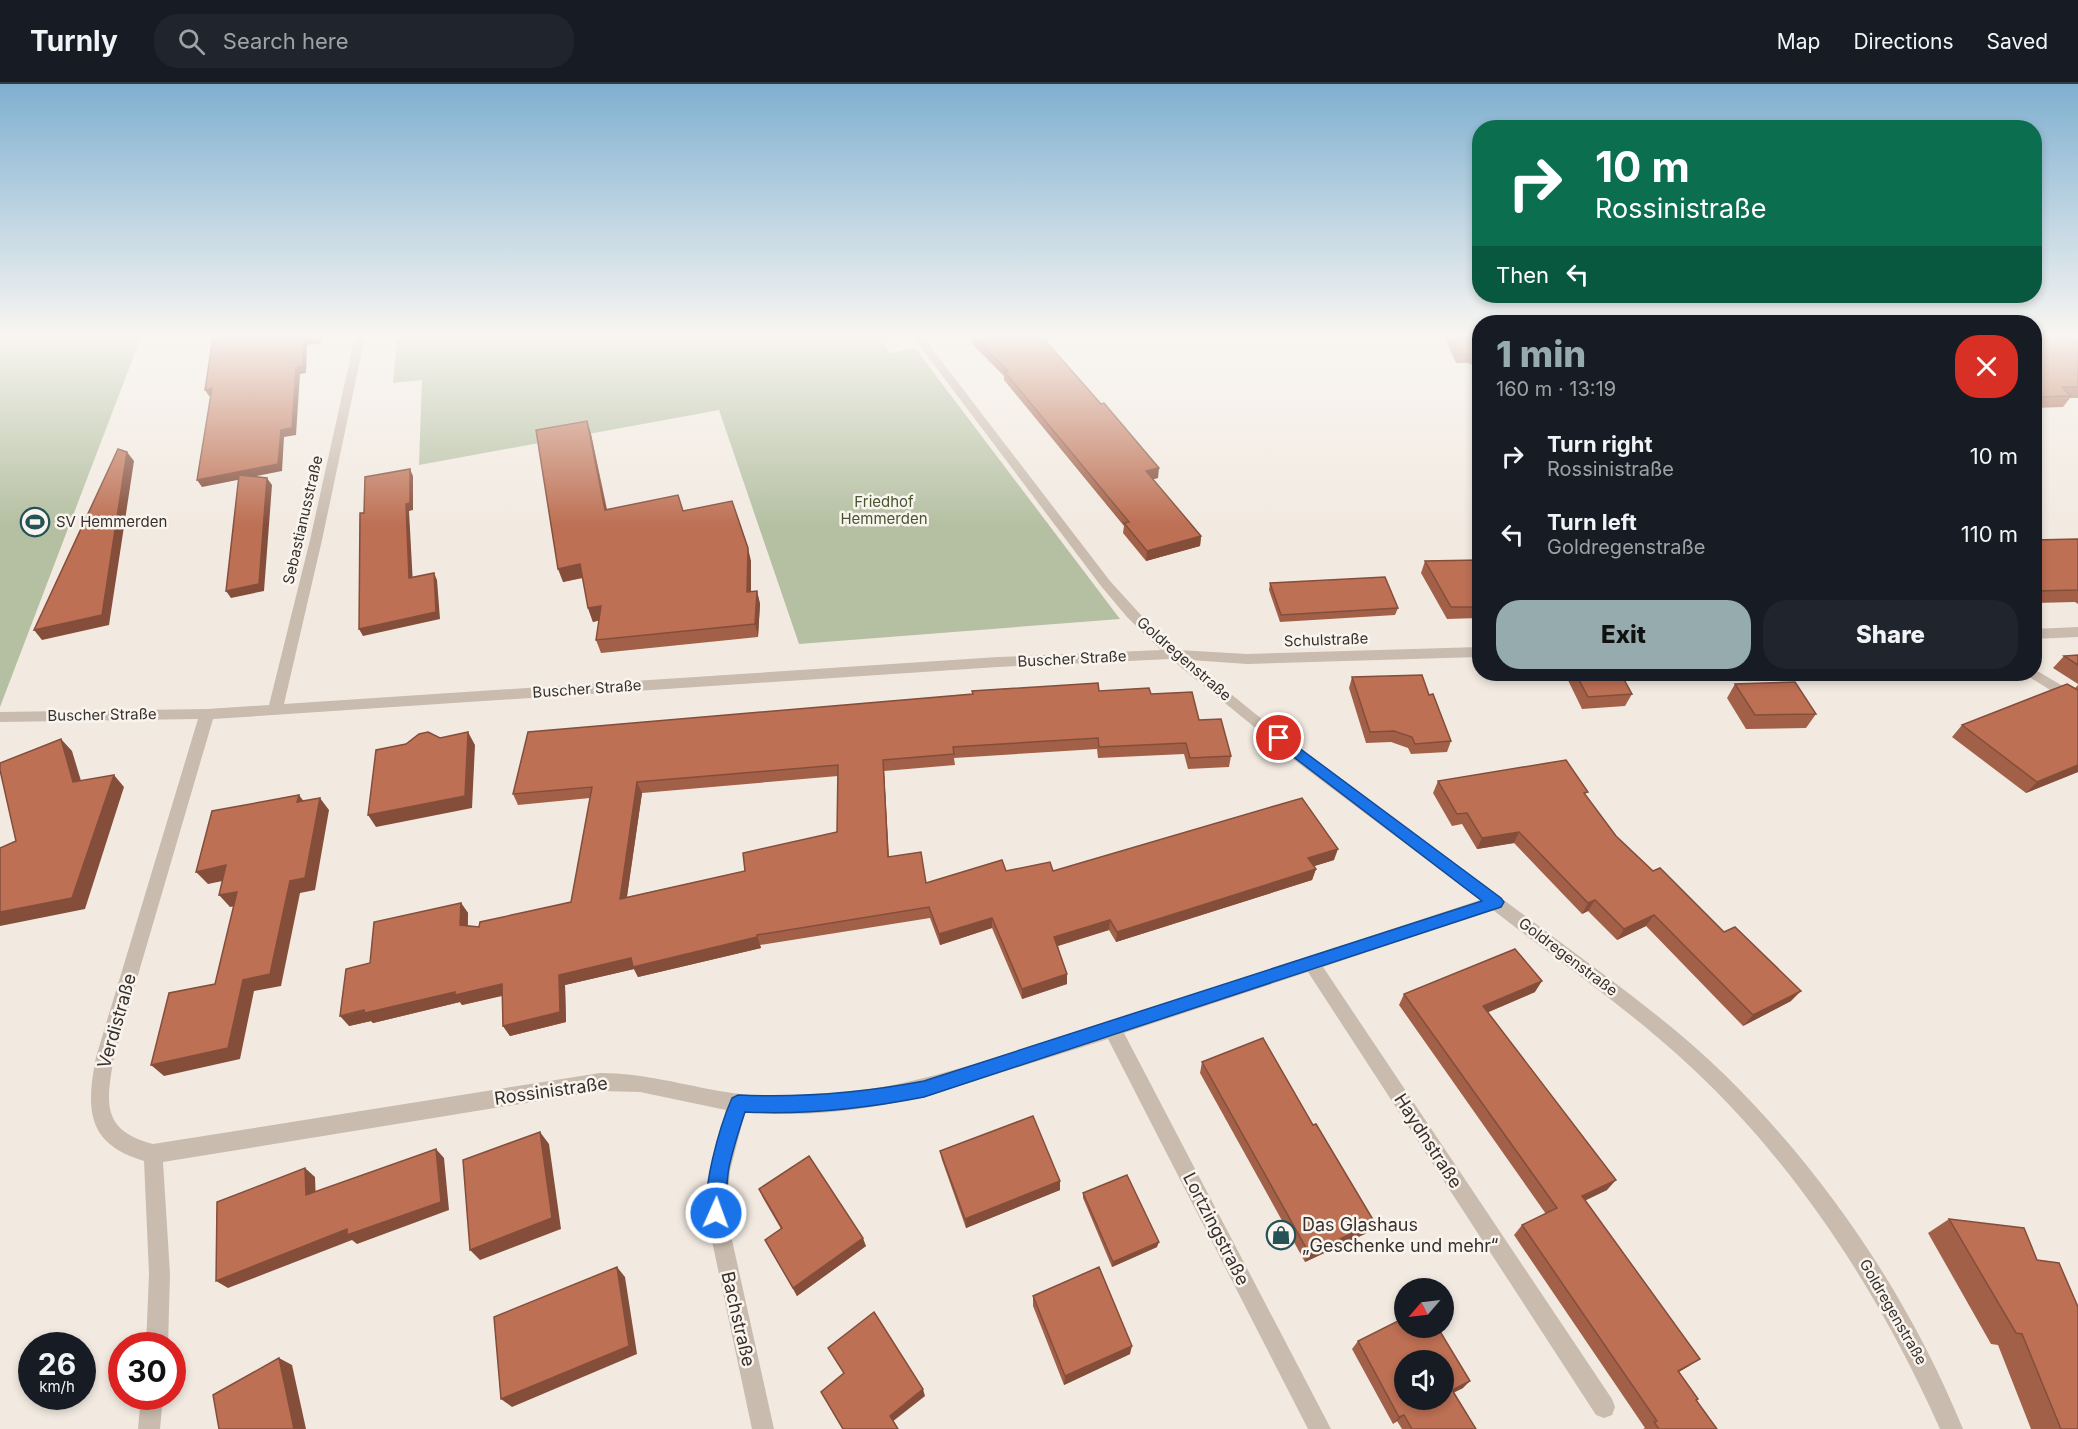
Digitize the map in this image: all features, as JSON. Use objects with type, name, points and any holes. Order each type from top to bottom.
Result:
[{"type":"street","name":"Sebastianusstraße","points":[[275,710],[346,400]]},
{"type":"street","name":"Goldregenstraße","points":[[966,400],[1108,587],[1142,625],[1174,654],[1296,752],[1656,1026],[1718,1080],[1781,1149],[1838,1222],[1890,1303],[1914,1347],[1952,1429]]},
{"type":"street","points":[[2042,634],[2078,632]]},
{"type":"street","name":"Schulstraße","points":[[1174,654],[1247,659],[1472,652]]},
{"type":"street","name":"Buscher Straße","points":[[0,717],[207,714],[998,662],[1174,654]]},
{"type":"street","points":[[2042,679],[2078,702]]},
{"type":"street","name":"Verdistraße","points":[[153,1154],[122,1144],[110,1134],[102,1122],[98,1095],[105,1057],[207,714]]},
{"type":"street","name":"Rossinistraße","points":[[153,1154],[600,1082],[643,1083],[738,1103],[805,1105],[895,1095],[924,1089],[1112,1029],[1496,902]]},
{"type":"street","name":"Haydnstraße","points":[[1312,964],[1604,1407]]},
{"type":"street","name":"Lortzingstraße","points":[[1112,1029],[1320,1429]]},
{"type":"street","name":"Bachstraße","points":[[738,1103],[720,1166],[715,1196],[716,1213],[763,1429]]},
{"type":"street","points":[[153,1154],[159,1224],[161,1307],[158,1332]]},
{"type":"street","points":[[149,1429],[151,1410]]},
{"type":"green space","name":"SV Hemmerden","points":[[0,400],[117,400],[0,707]]},
{"type":"green space","name":"Friedhof Hemmerden","points":[[421,400],[954,400],[1120,619],[799,644],[719,410],[419,465]]},
{"type":"building","points":[[210,400],[294,400],[292,428],[281,430],[278,464],[197,480]]},
{"type":"building","points":[[1028,400],[1097,400],[1101,404],[1104,403],[1159,468],[1146,471],[1201,536],[1147,551],[1124,523],[1129,522]]},
{"type":"building","points":[[587,421],[605,510],[678,495],[683,511],[732,501],[748,548],[747,592],[757,591],[755,624],[596,640],[601,606],[588,608],[580,564],[558,569],[536,430]]},
{"type":"building","points":[[118,449],[127,452],[102,615],[34,630]]},
{"type":"building","points":[[410,469],[410,503],[406,504],[409,578],[434,573],[436,612],[359,629],[360,513],[364,513],[365,477]]},
{"type":"building","points":[[239,475],[267,478],[259,584],[226,591]]},
{"type":"building","points":[[2078,539],[2078,590],[2042,591],[2042,540]]},
{"type":"building","points":[[1472,560],[1472,607],[1451,607],[1425,561]]},
{"type":"building","points":[[1385,577],[1398,608],[1281,615],[1270,583]]},
{"type":"building","points":[[2078,655],[2078,665],[2064,656]]},
{"type":"building","points":[[1422,675],[1429,695],[1433,694],[1451,741],[1415,744],[1412,737],[1394,731],[1370,732],[1352,677]]},
{"type":"building","points":[[1580,681],[1625,681],[1632,694],[1588,697]]},
{"type":"building","points":[[1795,682],[1816,714],[1755,715],[1735,684]]},
{"type":"building","points":[[1098,683],[1099,691],[1149,688],[1151,694],[1192,692],[1199,720],[1221,719],[1231,756],[1190,758],[1186,743],[1099,747],[1098,738],[953,747],[954,754],[883,760],[888,857],[921,852],[926,883],[1002,860],[1006,871],[1050,862],[1053,871],[1302,798],[1338,849],[1308,858],[1316,869],[1117,932],[1110,920],[1054,937],[1067,974],[1022,989],[992,918],[939,934],[929,907],[757,935],[757,937],[633,967],[631,958],[559,975],[560,1012],[503,1026],[502,984],[455,995],[455,992],[365,1013],[364,1010],[340,1016],[346,969],[370,963],[374,922],[461,903],[460,925],[479,927],[480,922],[571,902],[592,787],[513,794],[528,732],[973,694],[972,691]],"holes":[[[838,765],[837,832],[743,853],[745,871],[620,899],[637,782]]]},
{"type":"building","points":[[2067,684],[2078,690],[2078,765],[2037,782],[1962,725]]},
{"type":"building","points":[[428,732],[440,738],[468,732],[465,796],[368,815],[376,750],[406,744],[419,734]]},
{"type":"building","points":[[61,739],[73,782],[114,775],[72,898],[0,912],[0,848],[16,841],[0,763]]},
{"type":"building","points":[[1566,760],[1588,792],[1584,793],[1616,836],[1653,871],[1660,868],[1724,932],[1735,927],[1801,991],[1753,1015],[1654,915],[1624,929],[1595,900],[1588,903],[1519,832],[1482,838],[1467,813],[1457,814],[1438,781]]},
{"type":"building","points":[[299,795],[297,802],[320,798],[305,878],[290,881],[270,974],[243,980],[228,1048],[151,1065],[169,993],[215,984],[237,892],[219,895],[226,865],[196,872],[212,811]]},
{"type":"building","points":[[1515,949],[1542,981],[1483,1006],[1616,1180],[1582,1196],[1700,1359],[1678,1371],[1717,1429],[1659,1429],[1654,1422],[1657,1421],[1522,1225],[1557,1208],[1404,994]]},
{"type":"building","points":[[1263,1038],[1313,1125],[1316,1124],[1375,1223],[1309,1253],[1202,1062]]},
{"type":"building","points":[[1033,1116],[1060,1181],[965,1219],[940,1151]]},
{"type":"building","points":[[540,1132],[552,1218],[470,1250],[463,1160]]},
{"type":"building","points":[[436,1149],[441,1202],[347,1235],[347,1229],[216,1281],[217,1202],[305,1168],[306,1195]]},
{"type":"building","points":[[809,1156],[863,1238],[793,1288],[765,1240],[782,1228],[759,1189]]},
{"type":"building","points":[[1127,1175],[1159,1242],[1113,1262],[1083,1193]]},
{"type":"building","points":[[1949,1219],[2024,1228],[2037,1260],[2059,1263],[2078,1307],[2078,1429],[2061,1429],[2022,1334],[2016,1333]]},
{"type":"building","points":[[617,1267],[629,1346],[501,1399],[494,1317]]},
{"type":"building","points":[[1099,1267],[1132,1346],[1065,1376],[1033,1296]]},
{"type":"building","points":[[874,1312],[923,1389],[890,1416],[898,1429],[843,1429],[821,1392],[844,1373],[828,1348]]},
{"type":"building","points":[[1394,1323],[1394,1338],[1444,1338],[1451,1350],[1394,1350],[1394,1408],[1358,1341]]},
{"type":"building","points":[[1454,1354],[1470,1381],[1454,1389]]},
{"type":"building","points":[[279,1358],[294,1429],[219,1429],[213,1395]]},
{"type":"building","points":[[1454,1393],[1476,1429],[1412,1429],[1404,1415],[1399,1417],[1395,1410],[1454,1410]]},
{"type":"place","name":"SV Hemmerden","points":[[35,522]]},
{"type":"place","name":"Das Glashaus „Geschenke und mehr“","points":[[1281,1235]]},
{"type":"route","points":[[716,1213],[715,1196],[720,1166],[738,1103],[784,1106],[828,1104],[924,1089],[1496,902],[1279,738]]}]
